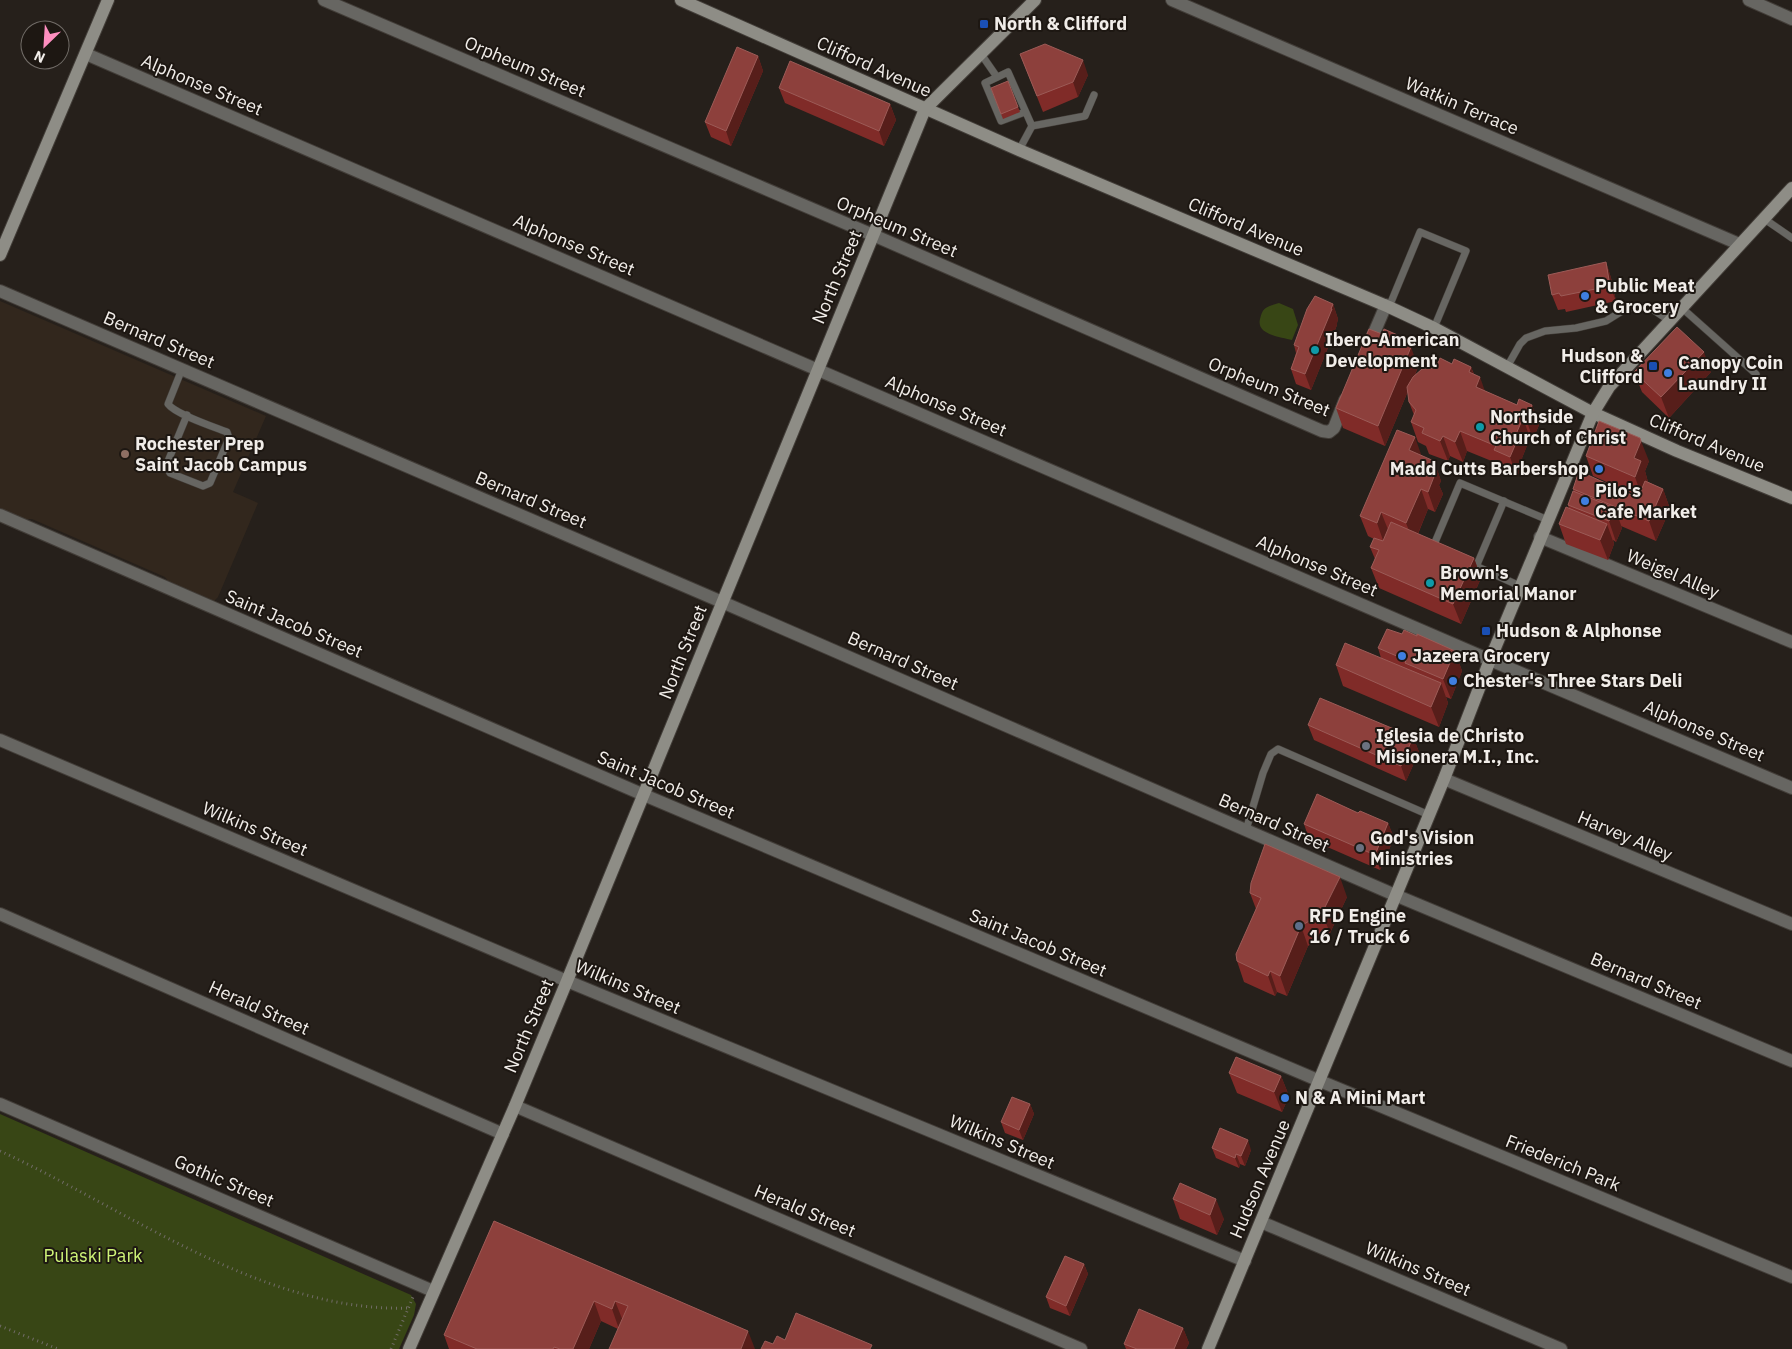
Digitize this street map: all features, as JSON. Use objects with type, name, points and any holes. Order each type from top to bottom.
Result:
[{"type":"main road","points":[[0,256],[108,0]]},
{"type":"main road","name":"Clifford Avenue","points":[[681,0],[925,109],[1387,306],[1434,328],[1593,413],[1792,498]]},
{"type":"main road","name":"North Street","points":[[409,1349],[568,980],[925,109],[1035,0]]},
{"type":"main road","name":"Hudson Avenue","points":[[1208,1349],[1444,779],[1540,537],[1593,413],[1609,387],[1792,188]]},
{"type":"street","name":"Orpheum Street","points":[[324,0],[873,235],[1322,431],[1329,432],[1334,428],[1348,393]]},
{"type":"street","name":"Watkin Terrace","points":[[1172,0],[1739,244]]},
{"type":"street","points":[[1749,0],[1792,19]]},
{"type":"street","name":"Alphonse Street","points":[[86,54],[1490,660],[1792,788]]},
{"type":"street","name":"Bernard Street","points":[[0,291],[1395,895],[1792,1061]]},
{"type":"street","points":[[1363,358],[1387,306]]},
{"type":"street","name":"Saint Jacob Street","points":[[0,515],[644,795],[1320,1081]]},
{"type":"street","name":"Weigel Alley","points":[[1540,537],[1792,642]]},
{"type":"street","name":"Wilkins Street","points":[[0,740],[568,980],[1245,1261]]},
{"type":"street","name":"Harvey Alley","points":[[1444,779],[1792,924]]},
{"type":"street","name":"Herald Street","points":[[0,914],[503,1134]]},
{"type":"street","name":"Friederich Park","points":[[1320,1081],[1792,1277]]},
{"type":"street","name":"Gothic Street","points":[[0,1104],[433,1291]]},
{"type":"street","name":"Herald Street","points":[[515,1106],[1081,1349]]},
{"type":"street","name":"Wilkins Street","points":[[1261,1222],[1561,1349]]},
{"type":"lane","points":[[981,54],[997,77]]},
{"type":"lane","points":[[1025,112],[1001,121],[985,82],[1008,72],[1032,126]]},
{"type":"lane","points":[[1032,126],[1085,116],[1094,95]]},
{"type":"lane","points":[[1020,150],[1032,126]]},
{"type":"lane","points":[[1763,218],[1792,238]]},
{"type":"lane","points":[[1387,306],[1420,232],[1466,251],[1434,328]]},
{"type":"lane","points":[[1507,366],[1520,344],[1526,338],[1545,330],[1576,328],[1606,321],[1627,308],[1640,306],[1652,308],[1670,321]]},
{"type":"lane","points":[[1682,308],[1756,374]]},
{"type":"lane","points":[[182,369],[168,404],[172,409],[187,415],[227,432],[229,438],[210,483],[203,486],[170,473],[166,466],[187,415]]},
{"type":"lane","points":[[1442,551],[1433,547],[1460,483],[1548,520]]},
{"type":"lane","points":[[1476,567],[1504,502]]},
{"type":"lane","points":[[1459,559],[1520,586]]},
{"type":"lane","points":[[1246,830],[1263,773],[1271,754],[1278,750],[1429,815]]},
{"type":"path","points":[[0,1152],[196,1252],[267,1282],[347,1305],[377,1308],[409,1308]]},
{"type":"path","points":[[391,1349],[414,1294]]},
{"type":"path","points":[[0,1326],[58,1349]]},
{"type":"shaded area","name":"Rochester Prep Saint Jacob Campus","points":[[0,301],[266,416],[233,492],[258,503],[218,597],[214,601],[168,581],[165,577],[32,519],[24,519],[0,508]]},
{"type":"green space","points":[[1279,303],[1293,309],[1298,325],[1292,340],[1265,332],[1260,324],[1264,309]]},
{"type":"green space","name":"Pulaski Park","points":[[0,1114],[411,1295],[416,1304],[414,1315],[399,1349],[0,1349]]},
{"type":"building","points":[[1045,44],[1083,60],[1073,82],[1037,96],[1020,54]]},
{"type":"building","points":[[737,47],[758,56],[726,131],[705,122]]},
{"type":"building","points":[[790,61],[890,104],[879,131],[779,88]]},
{"type":"building","points":[[1008,81],[1018,107],[1001,114],[991,88]]},
{"type":"building","points":[[1606,262],[1610,286],[1561,296],[1559,293],[1552,295],[1548,275]]},
{"type":"building","points":[[1315,296],[1333,304],[1305,374],[1291,369],[1299,347],[1294,345],[1307,309]]},
{"type":"building","points":[[1677,327],[1704,352],[1661,397],[1634,372]]},
{"type":"building","points":[[1369,329],[1382,334],[1384,329],[1402,337],[1400,343],[1411,347],[1378,426],[1336,408]]},
{"type":"building","name":"Northside Church of Christ","points":[[1440,358],[1452,364],[1454,359],[1471,367],[1469,372],[1480,377],[1476,387],[1517,405],[1519,399],[1532,405],[1526,419],[1523,418],[1513,441],[1516,443],[1510,457],[1494,450],[1496,446],[1460,431],[1455,442],[1443,436],[1440,441],[1422,433],[1424,428],[1411,422],[1416,410],[1409,402],[1407,387],[1413,377],[1422,369],[1436,368]]},
{"type":"building","points":[[1599,421],[1640,438],[1641,441],[1634,458],[1641,461],[1635,477],[1586,456]]},
{"type":"building","points":[[1397,430],[1415,437],[1409,450],[1434,461],[1429,471],[1435,474],[1428,492],[1421,489],[1406,523],[1381,512],[1377,523],[1360,516]]},
{"type":"building","points":[[1579,471],[1638,498],[1645,481],[1663,489],[1649,521],[1573,489]]},
{"type":"building","points":[[1573,491],[1615,508],[1609,521],[1568,505]]},
{"type":"building","points":[[1566,507],[1607,524],[1600,540],[1559,524]]},
{"type":"building","points":[[1391,522],[1474,558],[1453,604],[1371,568],[1379,550],[1370,547],[1374,538],[1383,541]]},
{"type":"building","points":[[1387,629],[1402,634],[1404,630],[1417,636],[1417,634],[1455,651],[1443,679],[1405,663],[1406,660],[1378,648]]},
{"type":"building","points":[[1345,643],[1441,683],[1431,707],[1336,665]]},
{"type":"building","points":[[1320,698],[1413,737],[1401,766],[1308,725]]},
{"type":"building","points":[[1317,794],[1358,813],[1360,811],[1388,823],[1375,855],[1304,824]]},
{"type":"building","name":"RFD Engine 16 / Truck 6","points":[[1265,844],[1340,877],[1322,913],[1301,926],[1280,976],[1270,971],[1268,976],[1237,961],[1236,954],[1261,898],[1250,893],[1251,883]]},
{"type":"building","points":[[1236,1057],[1281,1076],[1274,1092],[1229,1073]]},
{"type":"building","points":[[1012,1097],[1030,1104],[1019,1130],[1001,1122]]},
{"type":"building","points":[[1220,1128],[1248,1140],[1241,1156],[1236,1154],[1235,1158],[1212,1148]]},
{"type":"building","points":[[1180,1183],[1216,1199],[1210,1215],[1173,1199]]},
{"type":"building","points":[[494,1221],[748,1331],[741,1349],[609,1349],[628,1306],[615,1301],[612,1309],[594,1301],[573,1349],[554,1347],[553,1349],[477,1349],[444,1335]]},
{"type":"building","points":[[1065,1256],[1084,1264],[1066,1306],[1046,1297]]},
{"type":"building","points":[[1139,1309],[1183,1328],[1174,1349],[1137,1349],[1124,1344]]},
{"type":"building","points":[[796,1313],[872,1345],[870,1349],[761,1349],[765,1341],[773,1344],[777,1336],[785,1340]]},
{"type":"place","name":"North & Clifford","points":[[984,24]]},
{"type":"place","name":"Public Meat & Grocery","points":[[1585,296]]},
{"type":"place","name":"Ibero-American Development","points":[[1315,350]]},
{"type":"place","name":"Hudson & Clifford","points":[[1653,366]]},
{"type":"place","name":"Canopy Coin Laundry II","points":[[1668,373]]},
{"type":"place","name":"Northside Church of Christ","points":[[1480,427]]},
{"type":"place","name":"Rochester Prep Saint Jacob Campus","points":[[125,454]]},
{"type":"place","name":"Madd Cutts Barbershop","points":[[1599,469]]},
{"type":"place","name":"Pilo's Cafe Market","points":[[1585,501]]},
{"type":"place","name":"Brown's Memorial Manor","points":[[1430,583]]},
{"type":"place","name":"Hudson & Alphonse","points":[[1486,631]]},
{"type":"place","name":"Jazeera Grocery","points":[[1402,656]]},
{"type":"place","name":"Chester's Three Stars Deli","points":[[1453,681]]},
{"type":"place","name":"Iglesia de Christo Misionera M.I., Inc.","points":[[1366,746]]},
{"type":"place","name":"God's Vision Ministries","points":[[1360,848]]},
{"type":"place","name":"RFD Engine 16 / Truck 6","points":[[1299,926]]},
{"type":"place","name":"N & A Mini Mart","points":[[1285,1098]]}]
